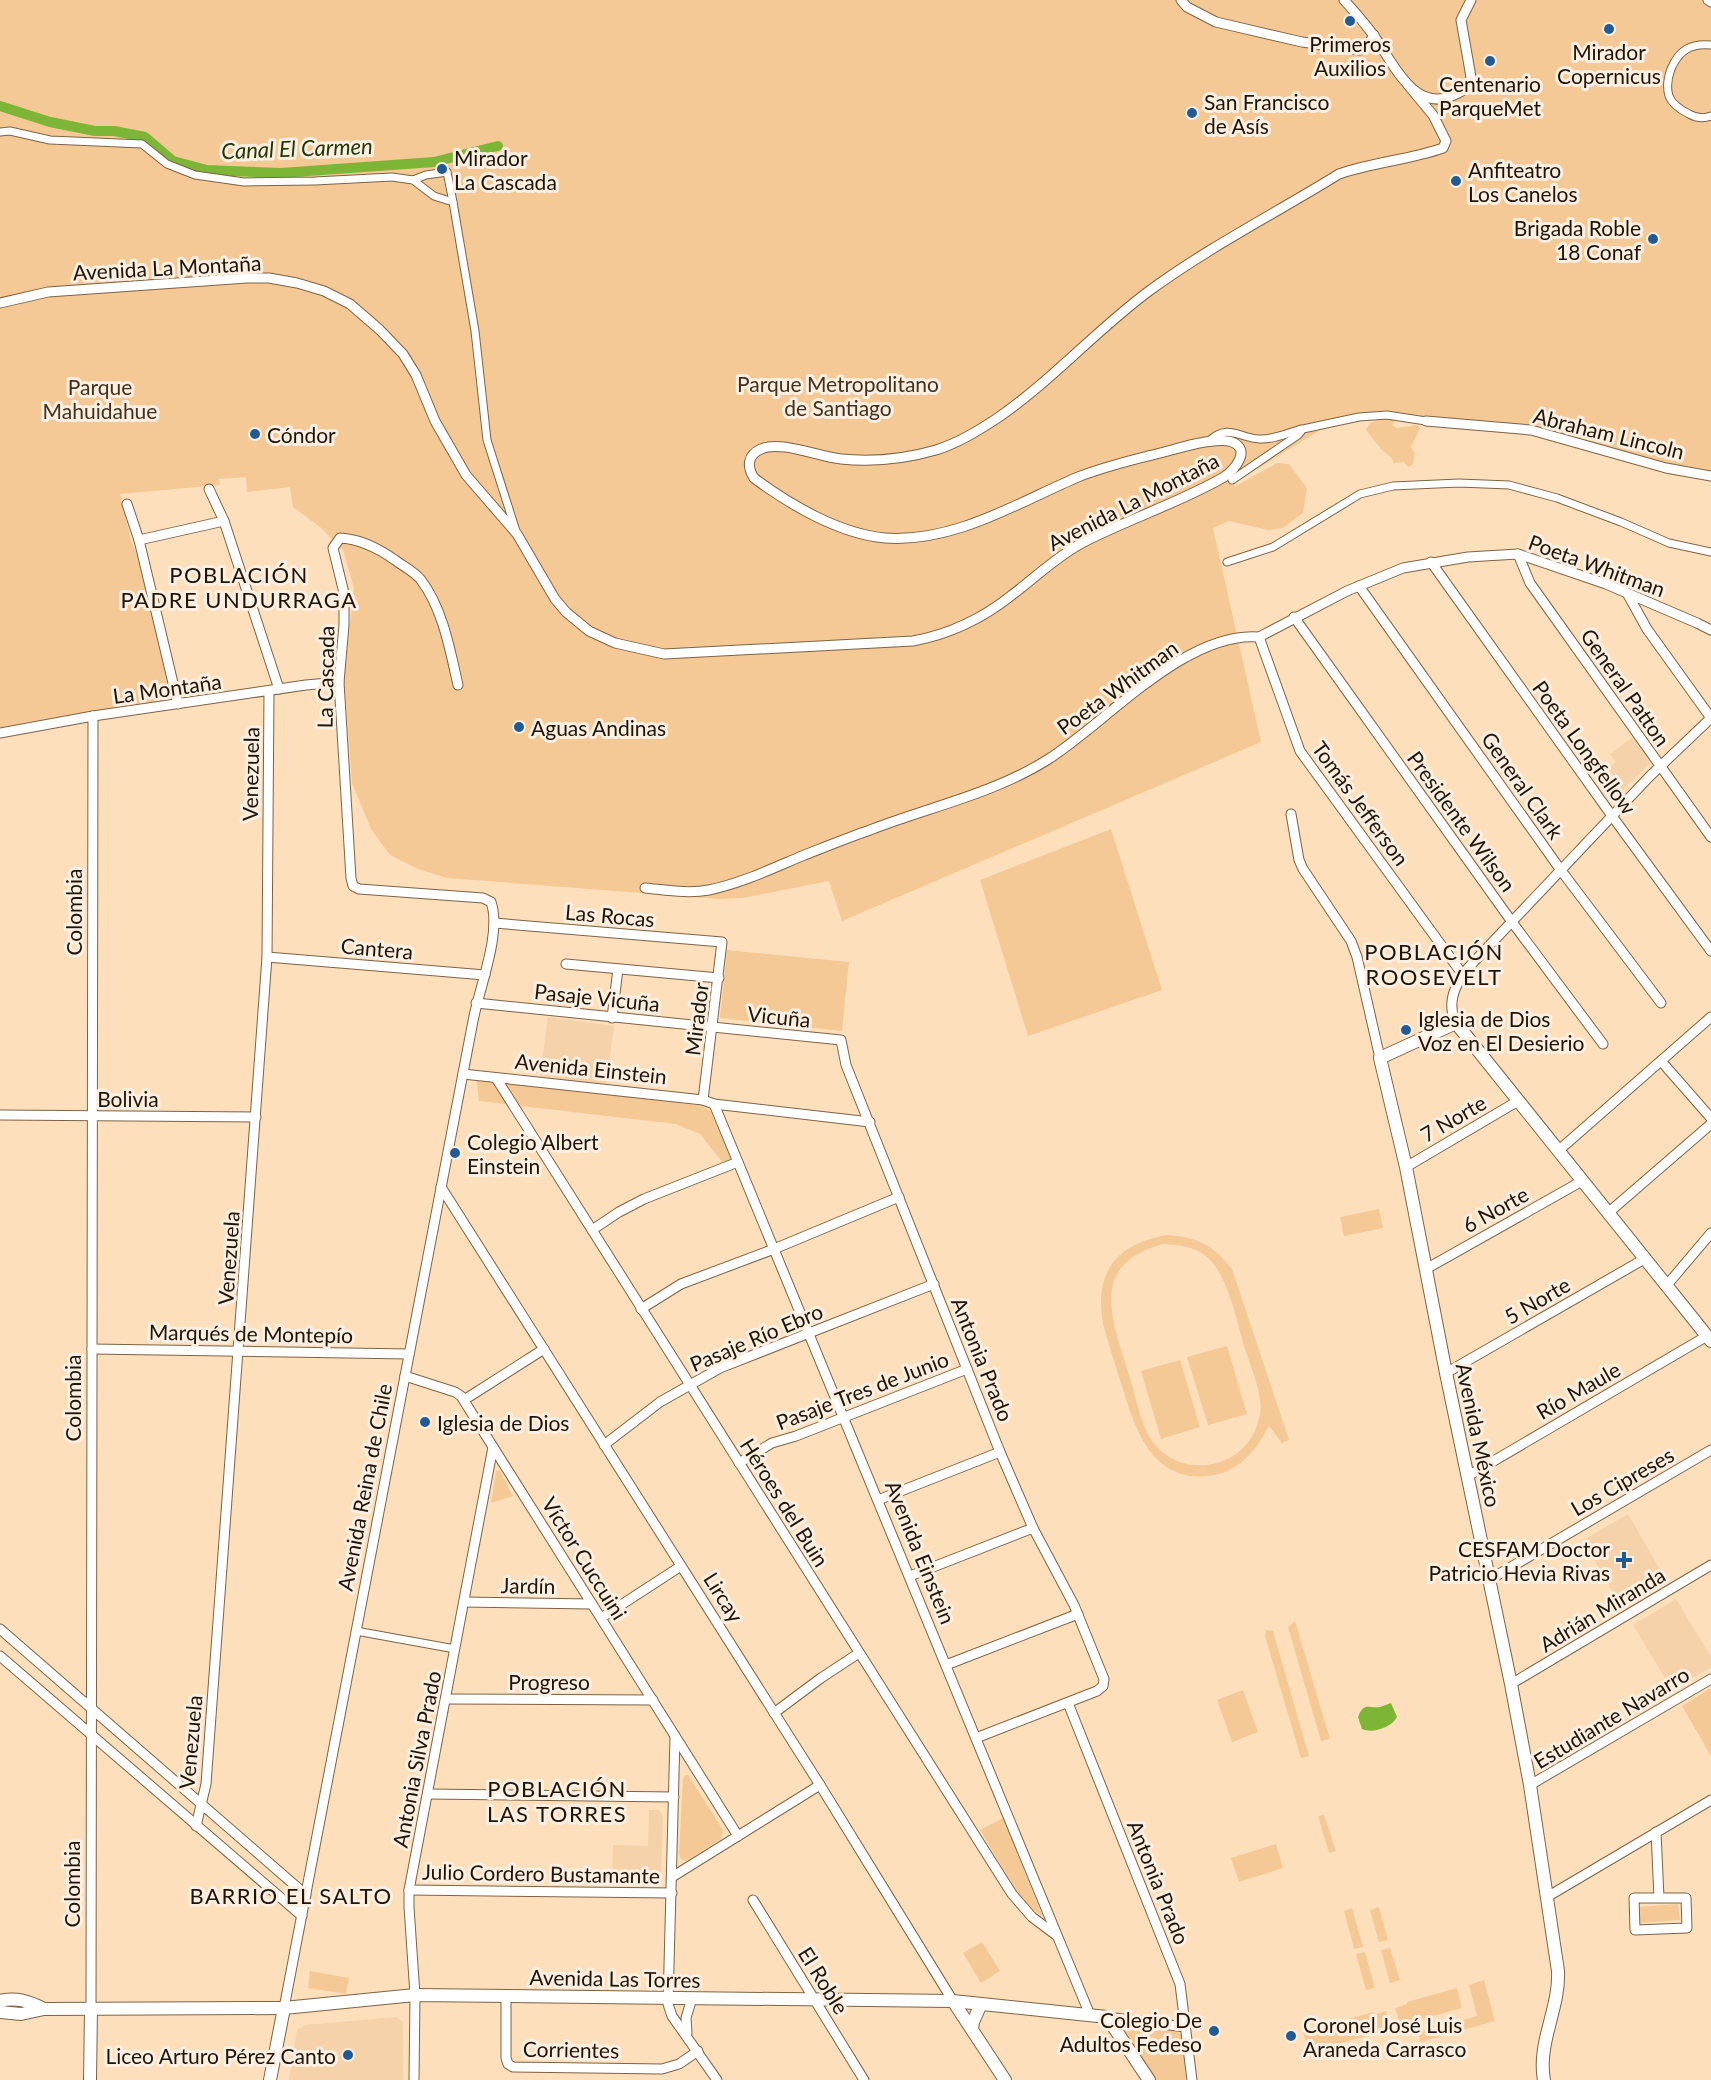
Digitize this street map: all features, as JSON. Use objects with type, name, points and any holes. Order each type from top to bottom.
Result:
[{"type":"street","points":[[1181,0],[1187,7],[1216,22],[1302,42],[1360,50],[1367,47],[1374,35]]},
{"type":"street","points":[[1344,0],[1374,35],[1405,81],[1424,96],[1440,100],[1463,91],[1470,85],[1471,77],[1461,20],[1470,0]]},
{"type":"street","points":[[1711,45],[1700,44],[1685,49],[1676,57],[1667,79],[1669,97],[1679,109],[1694,117],[1711,116]]},
{"type":"street","name":"Avenida La Montaña","points":[[0,303],[48,292],[247,278],[297,283],[324,291],[350,304],[403,354],[416,375],[440,431],[466,475],[517,534],[550,592],[566,612],[589,631],[634,649],[664,654],[914,641],[942,635],[969,624],[988,613],[1053,561],[1081,544],[1197,491],[1230,473],[1240,459],[1241,450],[1238,445],[1230,441],[1208,442],[1104,467],[950,532],[915,538],[872,536],[838,527],[754,478],[749,471],[748,463],[755,452],[768,447],[785,448],[826,458],[877,460],[934,451],[970,436],[1034,391],[1105,327],[1187,264],[1339,174],[1364,165],[1419,157],[1443,148],[1446,141],[1433,115],[1405,81]]},
{"type":"street","points":[[0,132],[10,131],[50,140],[142,144],[167,164],[195,175],[244,182],[392,177],[413,180],[426,175],[447,172],[475,331],[487,440],[517,534]]},
{"type":"street","points":[[413,180],[434,196],[453,202]]},
{"type":"street","points":[[1208,442],[1219,433],[1234,432],[1258,439],[1301,432],[1359,417],[1387,415],[1426,421]]},
{"type":"street","name":"Abraham Lincoln","points":[[1426,421],[1531,430],[1666,468],[1711,476]]},
{"type":"street","points":[[1232,480],[1301,432]]},
{"type":"street","points":[[1227,562],[1273,547],[1360,494],[1393,486],[1459,483],[1509,484],[1557,498],[1669,543],[1711,552]]},
{"type":"street","name":"Venezuela","points":[[196,1826],[206,1784],[256,1118],[267,957],[274,690],[224,521],[209,489]]},
{"type":"street","points":[[127,504],[139,540],[178,704]]},
{"type":"street","points":[[139,540],[224,521]]},
{"type":"street","name":"La Cascada","points":[[458,685],[446,636],[435,606],[420,579],[388,555],[357,539],[340,538],[333,548],[344,593],[339,682],[353,886],[358,889],[483,898],[490,902]]},
{"type":"street","name":"Poeta Whitman","points":[[645,888],[682,891],[707,890],[731,884],[764,873],[873,828],[980,792],[1046,761],[1176,663],[1224,642],[1247,636],[1259,637],[1294,617],[1403,568],[1431,562],[1518,554],[1627,593],[1711,630]]},
{"type":"street","name":"General Patton","points":[[1518,554],[1530,583],[1711,837]]},
{"type":"street","name":"Poeta Longfellow","points":[[1431,562],[1711,951]]},
{"type":"street","name":"General Clark","points":[[1359,586],[1560,869],[1661,1003]]},
{"type":"street","points":[[1627,593],[1647,629],[1711,718],[1560,869],[1463,975],[1451,1002],[1451,1008],[1456,1023],[1709,1339]]},
{"type":"street","name":"Presidente Wilson","points":[[1294,617],[1512,922],[1603,1044]]},
{"type":"street","name":"Tomás Jefferson","points":[[1259,637],[1300,751],[1463,975]]},
{"type":"street","name":"La Montaña","points":[[0,733],[93,716],[339,682]]},
{"type":"street","name":"Colombia","points":[[90,2080],[93,716]]},
{"type":"street","name":"Avenida México","points":[[1291,814],[1299,860],[1303,869],[1351,941],[1357,957],[1406,1167],[1446,1373],[1511,1684],[1530,1785],[1559,1979],[1543,2052],[1542,2064],[1545,2080]]},
{"type":"street","name":"Avenida Reina de Chile","points":[[270,2080],[476,1003],[485,975],[494,923],[490,902]]},
{"type":"street","name":"Las Rocas","points":[[494,923],[722,942]]},
{"type":"street","name":"Mirador","points":[[704,1100],[722,942]]},
{"type":"street","name":"Cantera","points":[[267,957],[485,975]]},
{"type":"street","points":[[566,964],[719,978]]},
{"type":"street","points":[[612,1018],[618,969]]},
{"type":"street","name":"Pasaje Vicuña","points":[[476,1003],[714,1027]]},
{"type":"street","points":[[1558,1151],[1711,1017]]},
{"type":"street","points":[[1380,1058],[1456,1023]]},
{"type":"street","name":"Vicuña","points":[[714,1027],[842,1040]]},
{"type":"street","name":"Antonia Prado","points":[[842,1040],[846,1065],[1000,1452],[1033,1528],[1078,1614],[1103,1677],[1103,1686],[1097,1691],[1068,1703],[1180,1984],[1192,2080]]},
{"type":"street","points":[[1661,1061],[1711,1118]]},
{"type":"street","name":"Avenida Einstein","points":[[463,1074],[704,1100],[714,1104],[870,1122]]},
{"type":"street","name":"Héroes del Buin","points":[[496,1078],[1012,1894],[1032,1917],[1056,1935]]},
{"type":"street","name":"7 Norte","points":[[1406,1167],[1518,1101]]},
{"type":"street","name":"Avenida Einstein","points":[[714,1104],[1090,2015]]},
{"type":"street","name":"Bolivia","points":[[0,1115],[256,1118]]},
{"type":"street","points":[[1608,1213],[1711,1124]]},
{"type":"street","points":[[592,1230],[644,1199],[738,1162]]},
{"type":"street","name":"6 Norte","points":[[1426,1269],[1582,1181]]},
{"type":"street","name":"Lircay","points":[[441,1187],[1005,2080]]},
{"type":"street","points":[[641,1309],[681,1284],[774,1249],[899,1197]]},
{"type":"street","points":[[1667,1286],[1709,1238]]},
{"type":"street","name":"5 Norte","points":[[1446,1373],[1646,1258]]},
{"type":"street","name":"Pasaje Río Ebro","points":[[604,1445],[648,1410],[720,1368],[934,1284]]},
{"type":"street","name":"Río Maule","points":[[1468,1476],[1709,1339]]},
{"type":"street","name":"Marqués de Montepío","points":[[92,1349],[409,1354]]},
{"type":"street","points":[[405,1376],[455,1392],[464,1400],[544,1349]]},
{"type":"street","name":"Pasaje Tres de Junio","points":[[739,1464],[776,1441],[796,1436],[967,1369]]},
{"type":"street","name":"Víctor Cuccuini","points":[[464,1400],[738,1836]]},
{"type":"street","name":"Antonia Silva Prado","points":[[414,2080],[415,1995],[409,1890],[493,1447]]},
{"type":"street","name":"Los Cipreses","points":[[1489,1580],[1711,1450]]},
{"type":"street","points":[[878,1500],[1000,1452]]},
{"type":"street","points":[[910,1576],[1033,1528]]},
{"type":"street","name":"Adrián Miranda","points":[[1511,1684],[1711,1565]]},
{"type":"street","points":[[601,1618],[681,1566]]},
{"type":"street","name":"Jardín","points":[[464,1602],[592,1604]]},
{"type":"street","points":[[946,1665],[1078,1614]]},
{"type":"street","points":[[0,1629],[306,1895]]},
{"type":"street","points":[[356,1631],[455,1649]]},
{"type":"street","points":[[774,1713],[859,1653]]},
{"type":"street","points":[[0,1656],[302,1916]]},
{"type":"street","name":"Estudiante Navarro","points":[[1530,1785],[1711,1678]]},
{"type":"street","name":"Progreso","points":[[446,1698],[653,1700]]},
{"type":"street","points":[[976,1738],[1068,1703]]},
{"type":"street","points":[[675,1736],[668,1998],[672,2016],[717,2080]]},
{"type":"street","points":[[672,1877],[820,1785]]},
{"type":"street","points":[[428,1794],[674,1797]]},
{"type":"street","points":[[1546,1897],[1711,1800]]},
{"type":"street","points":[[1656,1832],[1659,1898]]},
{"type":"street","name":"Julio Cordero Bustamante","points":[[409,1890],[672,1893]]},
{"type":"street","points":[[1634,1898],[1659,1898],[1686,1898],[1687,1928],[1635,1930],[1634,1898]]},
{"type":"street","name":"El Roble","points":[[753,1900],[864,2080]]},
{"type":"street","name":"Avenida Las Torres","points":[[0,2012],[21,2013],[44,2008],[284,2008],[415,1995],[953,2001],[1185,2027]]},
{"type":"street","name":"Corrientes","points":[[506,1996],[506,2058],[508,2064],[513,2067],[662,2068],[679,2064],[698,2051]]},
{"type":"street","points":[[687,2035],[686,2018],[692,1998]]},
{"type":"street","name":"Avenida Las Torres","points":[[0,2001],[20,1999],[44,2008]]},
{"type":"street","points":[[972,2029],[981,2004]]},
{"type":"street","points":[[1107,2017],[1149,2080]]},
{"type":"shaded area","points":[[1634,736],[1653,760],[1611,801],[1596,778],[1616,762],[1610,754]]},
{"type":"shaded area","points":[[548,1017],[614,1026],[606,1086],[540,1076]]},
{"type":"shaded area","name":"CESFAM Doctor Patricio Hevia Rivas","points":[[1628,1514],[1666,1580],[1621,1606],[1583,1540]]},
{"type":"shaded area","points":[[1676,1599],[1711,1657],[1711,1667],[1672,1690],[1633,1625]]},
{"type":"shaded area","points":[[1391,1703],[1397,1717],[1395,1721],[1377,1730],[1362,1729],[1358,1717],[1362,1709]]},
{"type":"shaded area","points":[[649,1810],[659,1810],[663,1816],[661,1881],[656,1884],[612,1882],[613,1845],[648,1846]]},
{"type":"shaded area","name":"Liceo Arturo Pérez Canto","points":[[397,2017],[403,2022],[403,2080],[289,2080],[297,2030],[305,2025]]},
{"type":"green space","name":"Parque Metropolitano de Santiago","points":[[0,0],[1711,0],[1711,471],[1658,462],[1531,427],[1457,422],[1389,411],[1338,419],[1236,482],[1234,487],[1277,463],[1289,464],[1307,488],[1303,513],[1283,528],[1268,530],[1229,521],[1213,528],[1261,742],[842,921],[829,881],[743,898],[719,899],[447,878],[418,869],[390,855],[371,829],[352,783],[344,676],[354,588],[343,550],[320,527],[293,507],[290,487],[247,492],[246,477],[219,479],[220,485],[120,494],[131,540],[141,565],[173,699],[0,729]]},
{"type":"green space","points":[[1381,418],[1391,418],[1395,421],[1392,425],[1397,428],[1417,425],[1420,428],[1411,447],[1415,454],[1413,464],[1408,467],[1404,462],[1393,463],[1392,458],[1381,449],[1366,430],[1369,424]]},
{"type":"green space","points":[[1111,829],[1162,990],[1028,1036],[980,880]]},
{"type":"green space","points":[[727,950],[849,962],[842,1031],[720,1018]]},
{"type":"green space","points":[[476,1077],[703,1106],[711,1112],[732,1159],[723,1163],[700,1134],[676,1124],[479,1101]]},
{"type":"green space","points":[[1379,1209],[1383,1228],[1344,1236],[1340,1217]]},
{"type":"green space","points":[[1167,1235],[1196,1240],[1211,1248],[1232,1269],[1289,1440],[1282,1443],[1269,1426],[1245,1459],[1219,1474],[1189,1476],[1173,1471],[1149,1449],[1133,1419],[1103,1324],[1102,1290],[1112,1264],[1122,1254],[1149,1239]],"holes":[[[1163,1244],[1196,1250],[1214,1264],[1231,1301],[1259,1394],[1261,1404],[1259,1418],[1253,1434],[1244,1447],[1231,1457],[1217,1463],[1201,1465],[1185,1463],[1170,1457],[1156,1446],[1140,1414],[1117,1337],[1111,1299],[1114,1281],[1123,1266],[1139,1254]]]},
{"type":"green space","points":[[1227,1346],[1247,1414],[1208,1425],[1187,1357]]},
{"type":"green space","points":[[1180,1360],[1200,1427],[1161,1439],[1141,1371]]},
{"type":"green space","points":[[496,1471],[500,1471],[513,1496],[491,1503]]},
{"type":"green space","points":[[1295,1621],[1330,1739],[1321,1741],[1288,1627]]},
{"type":"green space","points":[[1266,1630],[1273,1631],[1309,1756],[1301,1758],[1265,1636]]},
{"type":"green space","points":[[1711,1688],[1711,1756],[1682,1706]]},
{"type":"green space","points":[[1243,1690],[1258,1732],[1232,1742],[1217,1700]]},
{"type":"green space","points":[[685,1775],[688,1775],[723,1830],[721,1839],[686,1861],[681,1859],[679,1854]]},
{"type":"green space","points":[[1324,1815],[1336,1851],[1329,1853],[1318,1816]]},
{"type":"green space","points":[[1003,1818],[1043,1917],[1024,1903],[980,1830]]},
{"type":"green space","points":[[1276,1844],[1283,1868],[1239,1882],[1231,1858]]},
{"type":"green space","points":[[1678,1904],[1680,1920],[1639,1923],[1638,1907]]},
{"type":"green space","points":[[1379,1907],[1388,1940],[1379,1942],[1370,1910]]},
{"type":"green space","points":[[1352,1908],[1363,1947],[1354,1949],[1344,1911]]},
{"type":"green space","points":[[982,1942],[1000,1971],[981,1983],[963,1953]]},
{"type":"green space","points":[[1390,1948],[1400,1980],[1390,1983],[1381,1950]]},
{"type":"green space","points":[[1365,1952],[1375,1988],[1366,1990],[1356,1954]]},
{"type":"green space","points":[[310,1971],[349,1978],[346,1994],[308,1988]]},
{"type":"green space","points":[[1484,1980],[1495,2021],[1421,2042],[1418,2033],[1477,2016],[1469,1985]]},
{"type":"green space","points":[[1457,1988],[1462,2008],[1400,2025],[1395,2008],[1407,2002]]},
{"type":"green space","points":[[1386,2011],[1391,2029],[1309,2052],[1303,2032],[1373,2012],[1374,2015]]},
{"type":"green space","points":[[1123,2024],[1180,2033],[1186,2080],[1154,2080],[1122,2029]]},
{"type":"waterway","name":"Canal El Carmen","points":[[0,106],[50,122],[95,131],[114,131],[145,137],[173,161],[207,170],[281,173],[434,162],[498,146]]},
{"type":"place","name":"Primeros Auxilios","points":[[1350,21]]},
{"type":"place","name":"Mirador Copernicus","points":[[1609,29]]},
{"type":"place","name":"Centenario ParqueMet","points":[[1490,61]]},
{"type":"place","name":"San Francisco de Asís","points":[[1192,113]]},
{"type":"place","name":"Mirador La Cascada","points":[[442,169]]},
{"type":"place","name":"Anfiteatro Los Canelos","points":[[1456,181]]},
{"type":"place","name":"Brigada Roble 18 Conaf","points":[[1653,239]]},
{"type":"place","name":"Cóndor","points":[[255,434]]},
{"type":"place","name":"Aguas Andinas","points":[[519,727]]},
{"type":"place","name":"Iglesia de Dios Voz en El Desierio","points":[[1406,1030]]},
{"type":"place","name":"Colegio Albert Einstein","points":[[455,1153]]},
{"type":"place","name":"Iglesia de Dios","points":[[425,1422]]},
{"type":"place","name":"CESFAM Doctor Patricio Hevia Rivas","points":[[1624,1560]]},
{"type":"place","name":"Colegio De Adultos Fedeso","points":[[1214,2031]]},
{"type":"place","name":"Coronel José Luis Araneda Carrasco","points":[[1291,2036]]},
{"type":"place","name":"Liceo Arturo Pérez Canto","points":[[348,2055]]},
{"type":"district","name":"POBLACIÓN PADRE UNDURRAGA","points":[[239,586]]},
{"type":"district","name":"POBLACIÓN ROOSEVELT","points":[[1434,964]]},
{"type":"district","name":"POBLACIÓN LAS TORRES","points":[[557,1800]]},
{"type":"district","name":"BARRIO EL SALTO","points":[[291,1895]]},
{"type":"park label","name":"Parque Mahuidahue","points":[[100,398]]}]
